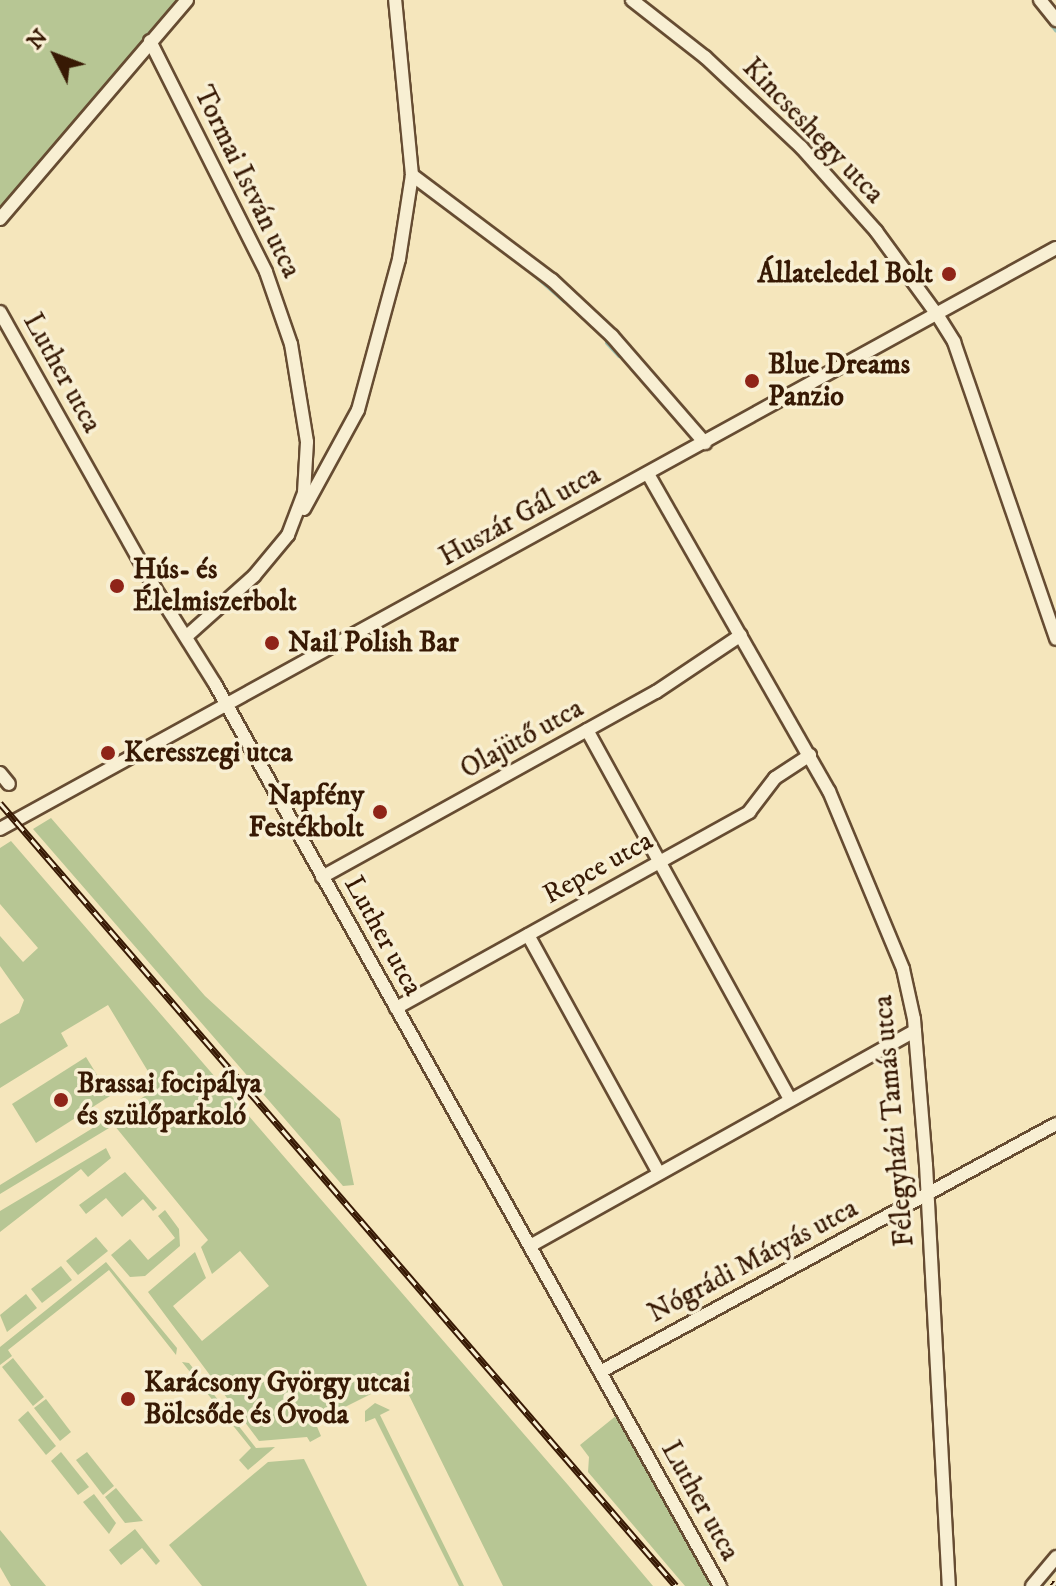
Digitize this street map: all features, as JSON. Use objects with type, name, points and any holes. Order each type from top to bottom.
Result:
[{"type":"street","points":[[0,219],[187,0]]},
{"type":"street","points":[[187,636],[261,568],[298,519],[340,450],[363,397],[385,325],[412,175],[395,0]]},
{"type":"street","name":"Kincseshegy utca","points":[[632,0],[705,57],[801,147],[876,231],[938,316],[954,342],[1056,639]]},
{"type":"street","points":[[1040,0],[1056,20]]},
{"type":"street","name":"Tormai István utca","points":[[150,41],[246,224],[286,328],[307,442],[298,519]]},
{"type":"street","points":[[412,175],[552,280],[612,336],[705,443]]},
{"type":"street","name":"Huszár Gál utca","points":[[3,827],[938,316],[1056,248]]},
{"type":"street","name":"Luther utca","points":[[0,312],[159,595],[226,704],[720,1586]]},
{"type":"street","name":"Félegyházi Tamás utca","points":[[648,474],[810,755],[897,950],[915,1031],[949,1586]]},
{"type":"street","name":"Olajütő utca","points":[[322,877],[587,730],[741,635]]},
{"type":"street","points":[[587,730],[790,1099]]},
{"type":"street","name":"Repce utca","points":[[396,1008],[753,810],[770,782],[810,755]]},
{"type":"street","points":[[528,935],[659,1173]]},
{"type":"street","points":[[530,1246],[915,1031]]},
{"type":"street","name":"Nógrádi Mátyás utca","points":[[600,1372],[1056,1124]]},
{"type":"street","points":[[1032,1586],[1056,1557]]},
{"type":"green space","points":[[0,0],[179,0],[0,211]]},
{"type":"green space","points":[[51,818],[205,996],[340,1119],[354,1185],[343,1186],[33,829]]},
{"type":"green space","points":[[11,841],[653,1586],[503,1586],[401,1379],[315,1422],[321,1436],[310,1442],[307,1437],[259,1441],[148,1292],[195,1252],[206,1278],[173,1306],[202,1341],[269,1286],[240,1251],[212,1274],[201,1247],[208,1240],[114,1125],[0,1194],[0,1185],[145,1096],[143,1091],[155,1083],[108,1005],[61,1033],[68,1046],[0,1088],[0,1024],[19,1013],[24,1000],[0,966],[0,936],[23,962],[38,948],[0,904],[0,848]]},
{"type":"green space","name":"Brassai focipálya és szülőparkoló","points":[[86,1057],[110,1096],[36,1143],[12,1104]]},
{"type":"green space","points":[[106,1148],[111,1158],[88,1177],[81,1169],[0,1232],[0,1211]]},
{"type":"green space","points":[[125,1172],[157,1208],[153,1211],[143,1199],[122,1217],[106,1198],[86,1214],[79,1205]]},
{"type":"green space","points":[[165,1210],[179,1229],[180,1246],[145,1276],[130,1277],[111,1255],[130,1239],[148,1260],[175,1238],[158,1216]]},
{"type":"green space","points":[[96,1237],[108,1251],[78,1275],[66,1261]]},
{"type":"green space","points":[[106,1262],[177,1348],[176,1355],[109,1270],[8,1350],[12,1356],[0,1365],[0,1347]]},
{"type":"green space","points":[[61,1266],[72,1280],[42,1303],[31,1289]]},
{"type":"green space","points":[[26,1294],[37,1308],[7,1332],[0,1315]]},
{"type":"green space","points":[[13,1358],[44,1397],[33,1406],[2,1367]]},
{"type":"green space","points":[[182,1362],[189,1363],[256,1448],[275,1447],[248,1470],[239,1460],[251,1448]]},
{"type":"green space","points":[[46,1399],[71,1432],[60,1441],[34,1408]]},
{"type":"green space","points":[[375,1403],[390,1410],[380,1415],[464,1586],[459,1586],[375,1418],[365,1422],[365,1411]]},
{"type":"green space","points":[[28,1411],[56,1446],[46,1455],[18,1420]]},
{"type":"green space","points":[[617,1415],[712,1586],[685,1586],[588,1472],[589,1457],[580,1445]]},
{"type":"green space","points":[[61,1452],[89,1487],[78,1495],[51,1461]]},
{"type":"green space","points":[[87,1452],[114,1486],[103,1495],[76,1460]]},
{"type":"green space","points":[[304,1459],[367,1586],[202,1586],[169,1545],[268,1462]]},
{"type":"green space","points":[[116,1488],[143,1521],[125,1523],[105,1497]]},
{"type":"green space","points":[[94,1494],[116,1523],[109,1534],[83,1502]]},
{"type":"green space","points":[[135,1529],[160,1561],[156,1565],[142,1548],[121,1565],[109,1550]]},
{"type":"green space","points":[[0,1530],[46,1586],[11,1586],[0,1567]]},
{"type":"waterway","points":[[1037,6],[1056,30]]},
{"type":"waterway","points":[[532,273],[564,301]]},
{"type":"waterway","points":[[607,343],[619,356]]},
{"type":"waterway","points":[[1041,1586],[1056,1568]]},
{"type":"railway","points":[[0,803],[676,1586]]},
{"type":"railway","points":[[1053,1586],[1056,1582]]},
{"type":"place","name":"Állateledel Bolt","points":[[949,274]]},
{"type":"place","name":"Blue Dreams Panzio","points":[[752,381]]},
{"type":"place","name":"Hús- és Élelmiszerbolt","points":[[117,586]]},
{"type":"place","name":"Nail Polish Bar","points":[[272,643]]},
{"type":"place","name":"Keresszegi utca","points":[[108,753]]},
{"type":"place","name":"Napfény Festékbolt","points":[[380,812]]},
{"type":"place","name":"Brassai focipálya és szülőparkoló","points":[[61,1100]]},
{"type":"place","name":"Karácsony György utcai Bölcsőde és Óvoda","points":[[128,1399]]}]
